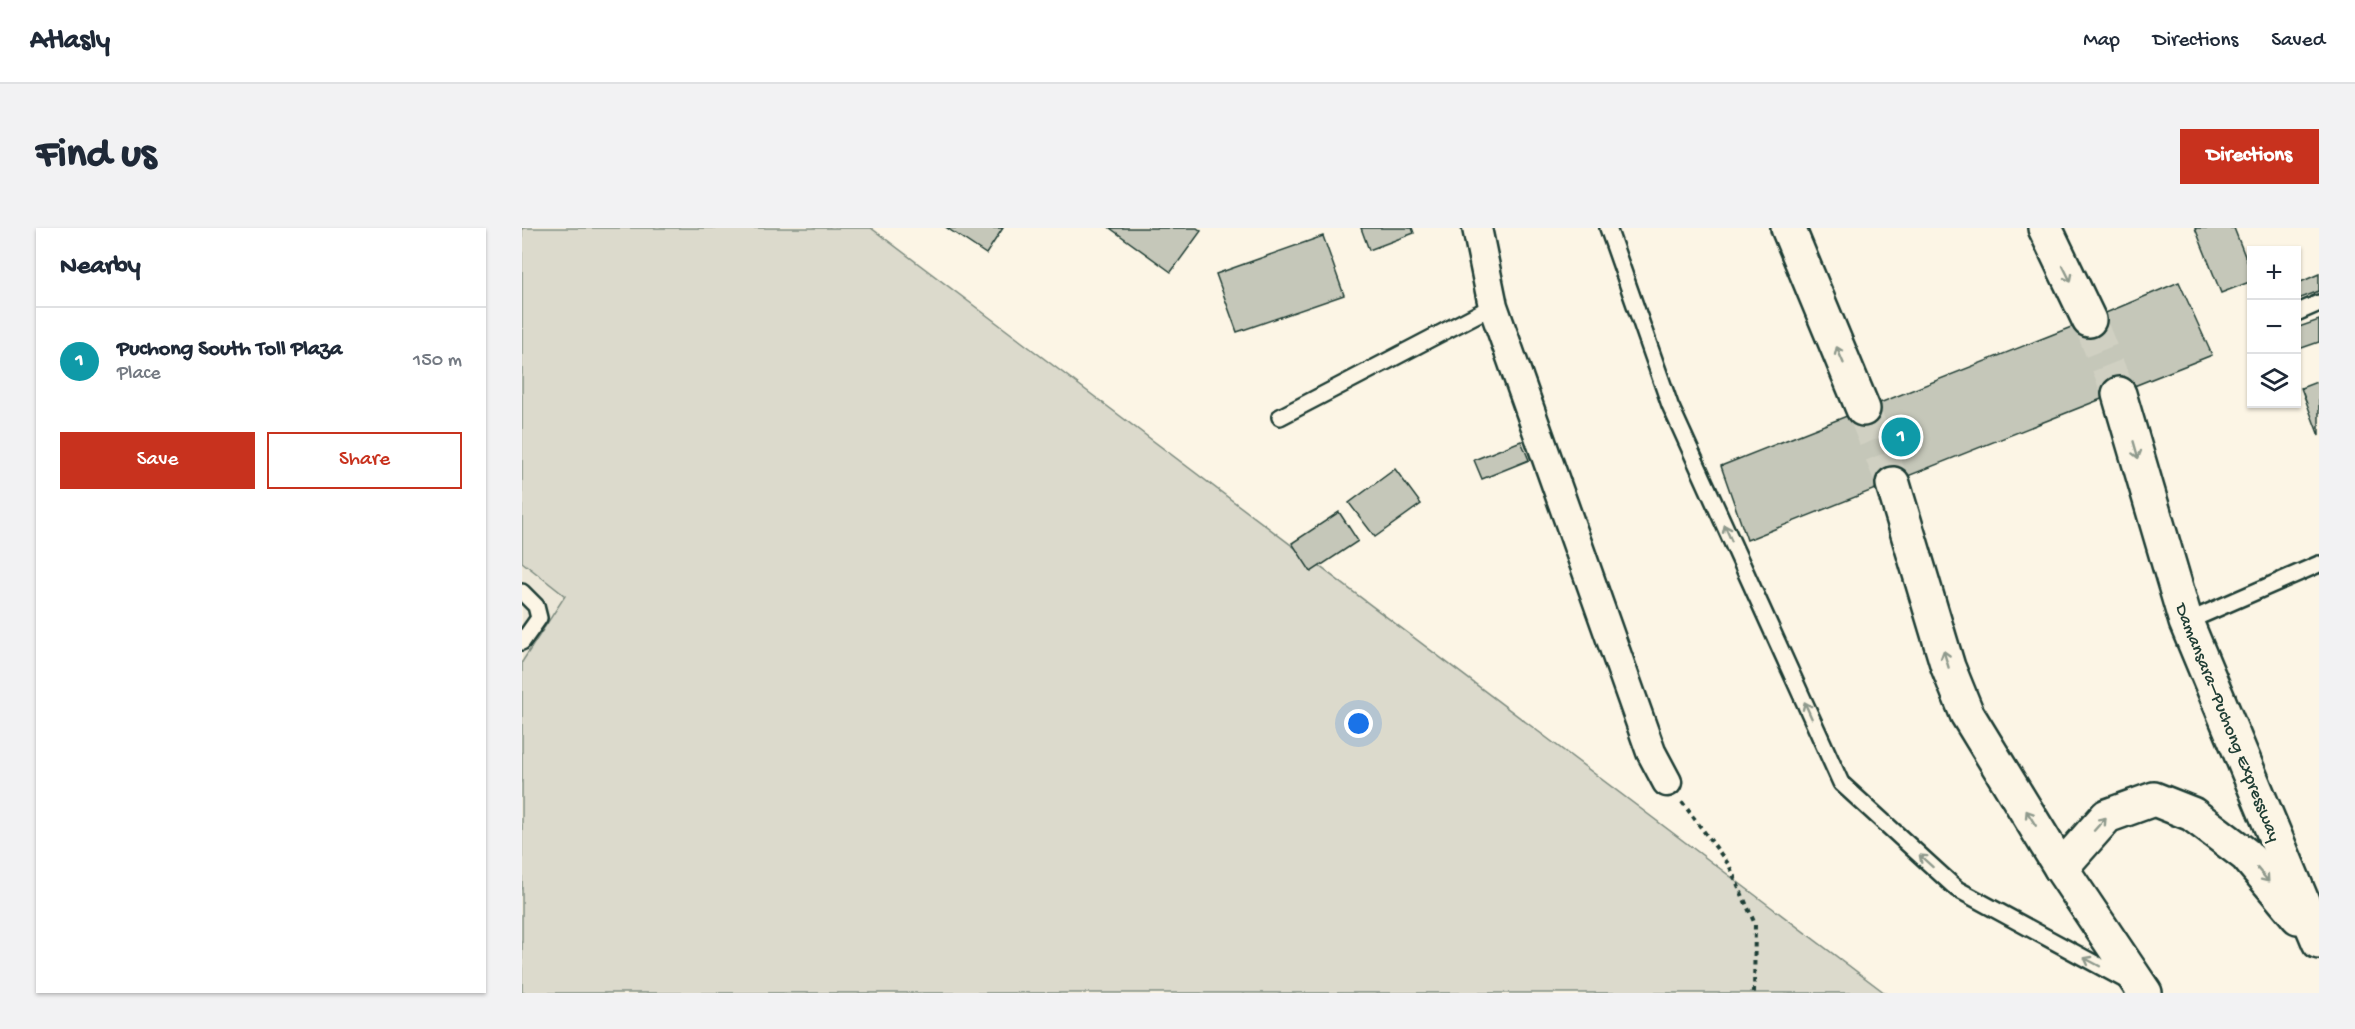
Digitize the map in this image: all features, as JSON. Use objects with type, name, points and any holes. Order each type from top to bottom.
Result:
[{"type":"highway","points":[[1788,228],[1863,409]]},
{"type":"highway","points":[[2045,228],[2089,320]]},
{"type":"highway","name":"Damansara–Puchong Expressway","points":[[2119,394],[2186,622],[2319,941]]},
{"type":"highway","points":[[1893,484],[1948,667],[1967,714],[2061,868],[2144,991]]},
{"type":"highway","points":[[2061,868],[2108,816],[2154,799],[2192,814],[2246,855],[2319,941]]},
{"type":"street","points":[[1477,228],[1493,306],[1651,752],[1667,782]]},
{"type":"lane","points":[[1608,228],[1670,405],[1841,783],[1957,889],[2144,991]]},
{"type":"lane","points":[[2301,311],[2319,303]]},
{"type":"lane","points":[[1280,417],[1493,306]]},
{"type":"lane","points":[[2186,622],[2319,564]]},
{"type":"lane","points":[[522,592],[536,606],[539,618],[522,642]]},
{"type":"path","points":[[1667,782],[1729,865],[1755,924],[1754,993]]},
{"type":"shaded area","points":[[522,228],[871,228],[1885,993],[522,993],[522,662],[565,596],[522,562]]},
{"type":"shaded area","points":[[522,562],[565,596],[522,662]]},
{"type":"building","points":[[947,228],[1003,228],[986,254]]},
{"type":"building","points":[[1110,228],[1197,228],[1201,231],[1171,272]]},
{"type":"building","points":[[1361,228],[1412,228],[1414,233],[1369,250]]},
{"type":"building","points":[[2195,228],[2234,228],[2247,261],[2247,283],[2221,293]]},
{"type":"building","points":[[1323,236],[1344,295],[1237,332],[1216,274]]},
{"type":"building","points":[[2319,274],[2319,291],[2301,298],[2301,282]]},
{"type":"building","points":[[2179,282],[2212,355],[1747,540],[1721,466]]},
{"type":"building","points":[[2319,320],[2319,342],[2301,348],[2301,326]]},
{"type":"building","points":[[2319,381],[2319,436],[2301,388]]},
{"type":"building","points":[[1521,441],[1529,460],[1482,479],[1474,460]]},
{"type":"building","points":[[1395,469],[1421,504],[1375,537],[1349,503]]},
{"type":"building","points":[[1339,512],[1358,541],[1311,572],[1292,543]]},
{"type":"tunnel","points":[[2089,320],[2119,394]]},
{"type":"tunnel","points":[[1863,409],[1893,484]]},
{"type":"place","name":"Puchong South Toll Plaza","points":[[1901,437]]}]
